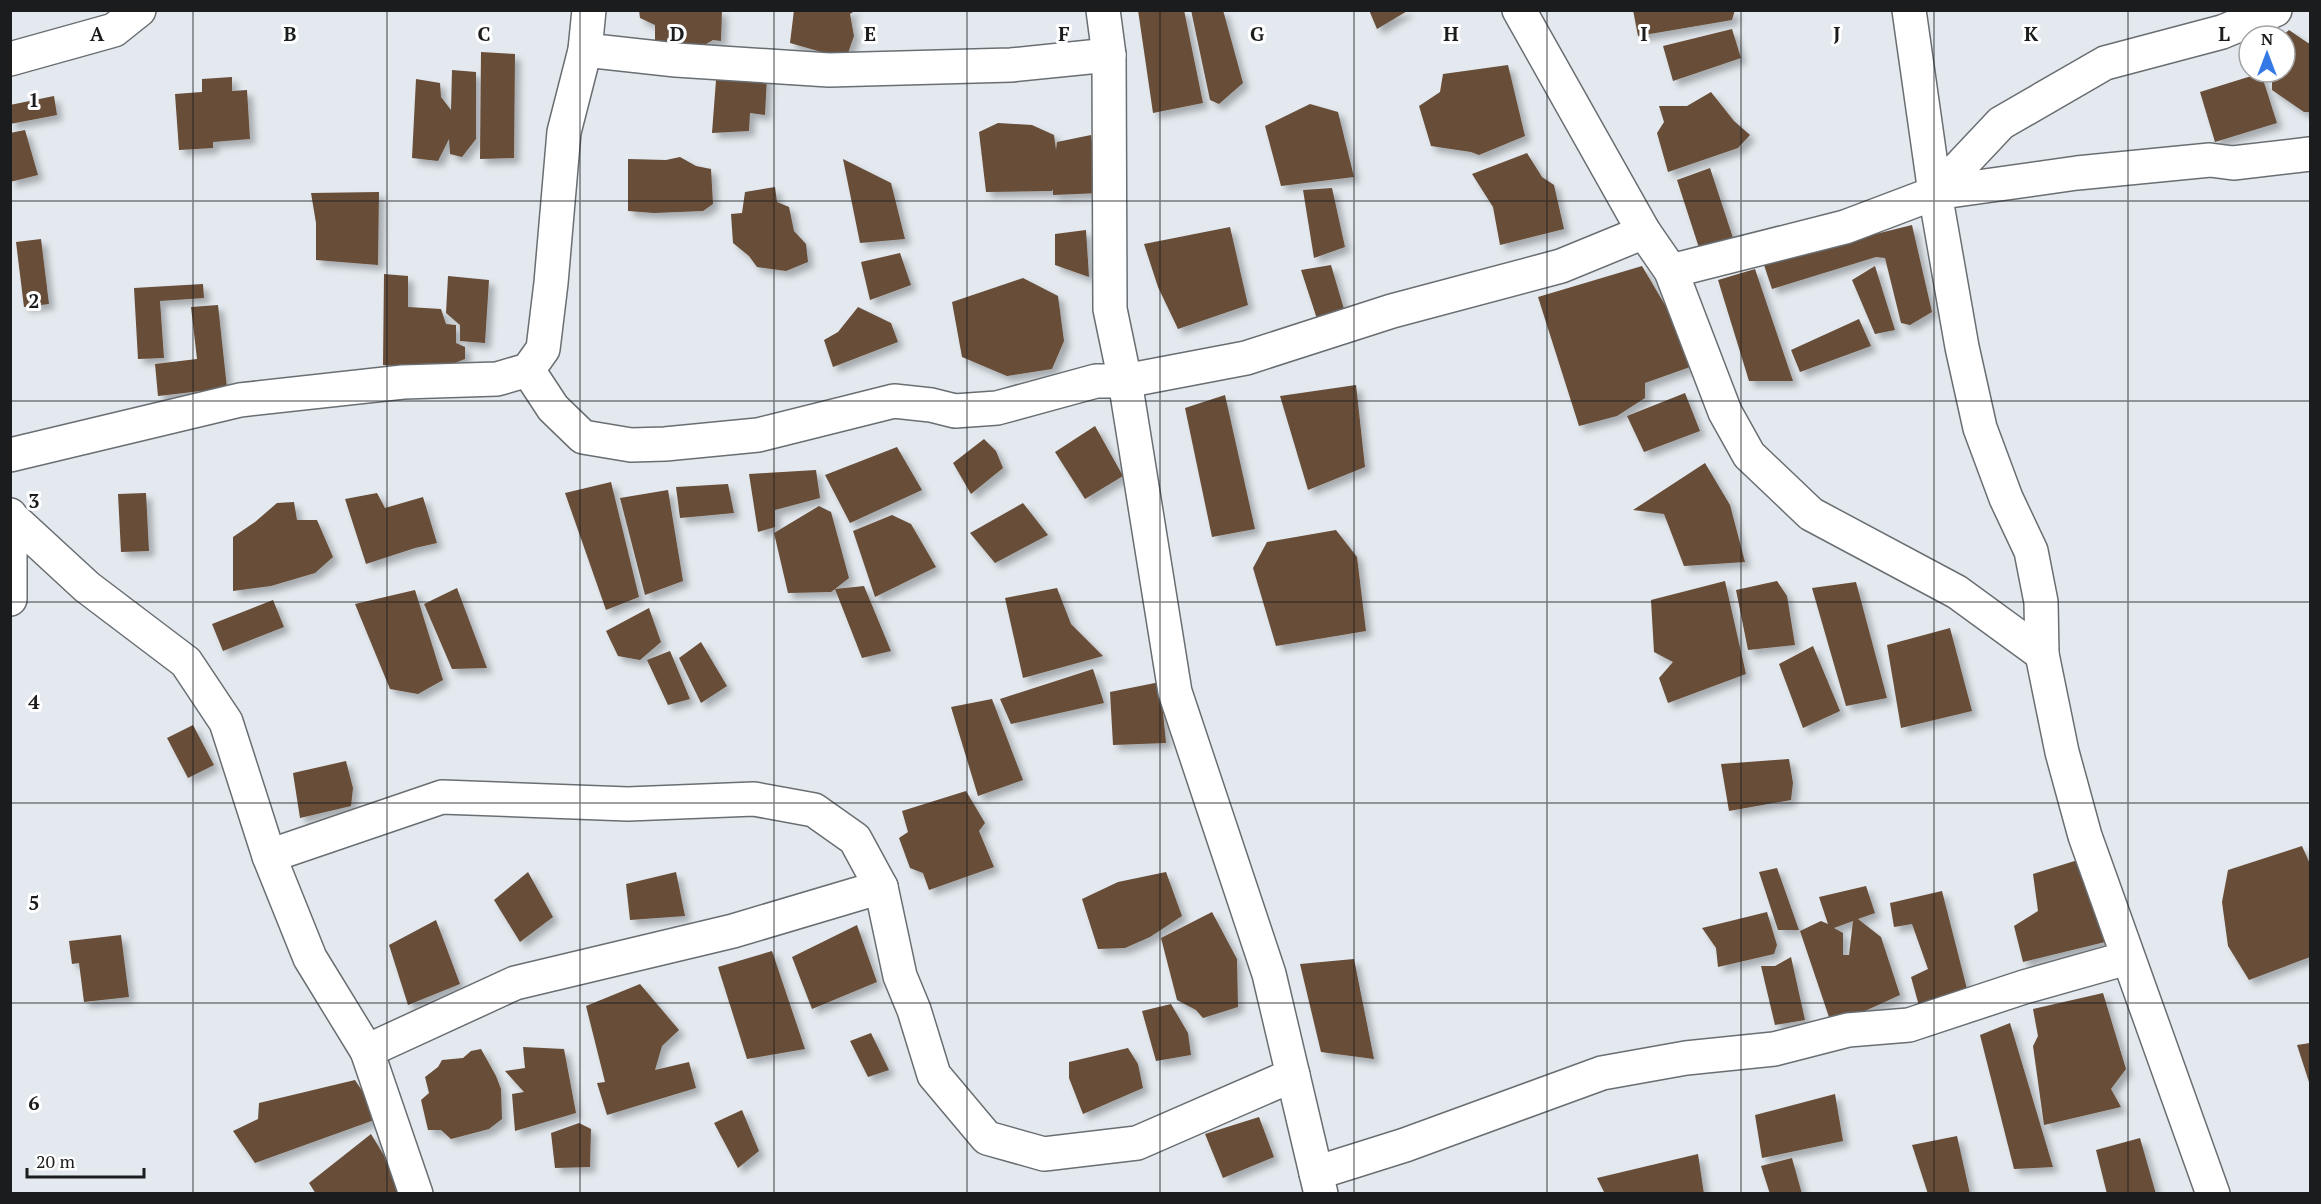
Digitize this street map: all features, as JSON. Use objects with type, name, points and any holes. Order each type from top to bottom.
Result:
[{"type":"street","points":[[10,59],[114,30],[140,10]]},
{"type":"street","points":[[10,455],[240,400],[403,382],[498,379],[528,370],[543,349],[564,132],[585,50],[589,10]]},
{"type":"street","points":[[1103,10],[1108,56],[1110,309],[1125,381],[1175,693],[1269,974],[1318,1183],[1405,1145],[1602,1073],[1686,1058],[1774,1049],[1848,1030],[1909,1025],[2024,987],[2127,958]]},
{"type":"street","points":[[1519,10],[1644,232],[1671,271],[1725,412],[1749,455],[1811,514],[1957,592],[2042,654]]},
{"type":"street","points":[[1909,10],[1935,193],[1962,347],[1980,428],[2006,498],[2031,551],[2041,602],[2042,654],[2062,752],[2085,836],[2213,1194]]},
{"type":"street","points":[[1935,193],[2001,123],[2104,63],[2222,32],[2275,10]]},
{"type":"street","points":[[585,50],[676,60],[829,70],[1011,64],[1108,56]]},
{"type":"street","points":[[1671,271],[1845,227],[1935,193],[2088,172],[2210,160],[2233,163],[2310,154]]},
{"type":"street","points":[[528,370],[553,408],[583,437],[631,444],[665,444],[758,435],[894,401],[931,405],[955,411],[997,408],[1096,381],[1125,381],[1246,358],[1392,310],[1561,266],[1644,232]]},
{"type":"street","points":[[10,599],[11,516]]},
{"type":"street","points":[[11,516],[87,587],[186,662],[226,722],[269,856],[310,958],[367,1051],[416,1194]]},
{"type":"street","points":[[269,856],[442,797],[628,804],[754,799],[814,810],[855,839],[880,887],[900,976],[914,1010],[934,1075],[987,1138],[1044,1154],[1137,1143],[1293,1075]]},
{"type":"street","points":[[367,1051],[515,983],[733,931],[880,887]]},
{"type":"building","points":[[639,10],[722,10],[721,41],[713,40],[701,47],[655,45],[655,25],[640,18]]},
{"type":"building","points":[[794,10],[856,10],[850,14],[854,36],[846,59],[790,43]]},
{"type":"building","points":[[1138,10],[1184,10],[1203,103],[1153,113]]},
{"type":"building","points":[[1191,10],[1223,10],[1243,83],[1219,104],[1210,100]]},
{"type":"building","points":[[1369,10],[1409,10],[1377,29]]},
{"type":"building","points":[[1633,10],[1735,10],[1732,20],[1638,36]]},
{"type":"building","points":[[1732,29],[1741,58],[1673,81],[1663,46]]},
{"type":"building","points":[[2297,35],[2310,43],[2310,112],[2304,112],[2272,90],[2272,84],[2297,84]]},
{"type":"building","points":[[481,52],[515,54],[514,158],[480,159]]},
{"type":"building","points":[[1508,65],[1525,136],[1479,155],[1431,146],[1419,106],[1440,92],[1443,74]]},
{"type":"building","points":[[717,67],[767,76],[765,115],[750,113],[749,131],[712,133]]},
{"type":"building","points":[[452,70],[476,72],[476,139],[462,157],[450,154],[449,139],[438,161],[412,158],[416,79],[440,83],[441,97],[451,110]]},
{"type":"building","points":[[232,77],[232,91],[247,90],[250,139],[213,142],[213,148],[179,150],[175,94],[202,92],[202,79]]},
{"type":"building","points":[[2237,80],[2237,84],[2265,84],[2277,123],[2215,142],[2200,92]]},
{"type":"building","points":[[1711,92],[1734,121],[1750,135],[1738,148],[1668,172],[1657,133],[1664,122],[1659,106],[1687,106]]},
{"type":"building","points":[[54,96],[57,115],[10,124],[10,105]]},
{"type":"building","points":[[1310,104],[1338,112],[1354,177],[1281,186],[1265,126]]},
{"type":"building","points":[[998,123],[1032,125],[1054,135],[1056,150],[1057,142],[1091,135],[1100,193],[1053,195],[1053,189],[1052,191],[986,192],[979,132]]},
{"type":"building","points":[[25,130],[38,175],[10,182],[10,133]]},
{"type":"building","points":[[1527,153],[1542,177],[1554,185],[1564,229],[1500,245],[1493,207],[1472,174]]},
{"type":"building","points":[[680,157],[696,166],[711,169],[713,204],[703,211],[654,213],[628,211],[628,159],[666,160]]},
{"type":"building","points":[[843,159],[891,183],[905,239],[860,243]]},
{"type":"building","points":[[1710,168],[1737,250],[1701,254],[1677,180]]},
{"type":"building","points":[[775,187],[777,202],[789,207],[794,231],[806,244],[808,262],[786,271],[757,267],[749,256],[733,243],[731,214],[742,213],[745,192]]},
{"type":"building","points":[[1332,188],[1345,247],[1314,258],[1303,190]]},
{"type":"building","points":[[379,192],[378,265],[316,260],[316,223],[311,193]]},
{"type":"building","points":[[1912,225],[1932,312],[1910,325],[1901,323],[1885,258],[1876,257],[1772,289],[1763,262]]},
{"type":"building","points":[[1230,227],[1248,305],[1178,329],[1158,287],[1144,244]]},
{"type":"building","points":[[1086,230],[1089,277],[1055,265],[1055,234]]},
{"type":"building","points":[[41,239],[49,304],[24,307],[16,242]]},
{"type":"building","points":[[900,253],[911,285],[870,300],[861,262]]},
{"type":"building","points":[[1331,265],[1346,316],[1319,325],[1301,270]]},
{"type":"building","points":[[1642,266],[1678,327],[1690,367],[1645,383],[1645,398],[1617,416],[1579,426],[1538,297]]},
{"type":"building","points":[[1875,266],[1895,330],[1875,334],[1852,280]]},
{"type":"building","points":[[1755,269],[1793,381],[1749,381],[1718,280]]},
{"type":"building","points":[[384,274],[408,276],[408,307],[441,309],[446,324],[456,325],[456,343],[465,347],[465,359],[439,369],[383,365]]},
{"type":"building","points":[[448,276],[489,280],[485,343],[460,341],[460,325],[446,313]]},
{"type":"building","points":[[1023,278],[1058,296],[1064,341],[1052,369],[1007,376],[962,357],[952,302]]},
{"type":"building","points":[[203,284],[204,298],[160,301],[164,358],[138,359],[134,288]]},
{"type":"building","points":[[218,305],[227,388],[158,396],[155,364],[197,359],[191,307]]},
{"type":"building","points":[[858,307],[891,323],[898,342],[833,367],[824,340],[838,332]]},
{"type":"building","points":[[1859,319],[1871,346],[1800,372],[1791,350]]},
{"type":"building","points":[[1356,385],[1365,467],[1308,490],[1280,396]]},
{"type":"building","points":[[1685,393],[1700,431],[1644,452],[1627,416]]},
{"type":"building","points":[[1225,395],[1255,529],[1212,537],[1185,408]]},
{"type":"building","points":[[1095,426],[1123,476],[1085,499],[1055,452]]},
{"type":"building","points":[[984,439],[996,451],[1003,468],[971,494],[953,463]]},
{"type":"building","points":[[897,447],[922,490],[850,523],[825,475]]},
{"type":"building","points":[[1705,463],[1730,505],[1745,562],[1684,566],[1664,514],[1633,510]]},
{"type":"building","points":[[816,470],[820,498],[775,510],[775,527],[758,532],[749,474]]},
{"type":"building","points":[[611,482],[639,597],[606,610],[565,493]]},
{"type":"building","points":[[728,484],[734,513],[680,518],[676,487]]},
{"type":"building","points":[[668,490],[683,581],[645,595],[620,498]]},
{"type":"building","points":[[146,493],[149,551],[121,552],[118,494]]},
{"type":"building","points":[[377,493],[385,508],[423,497],[437,543],[366,564],[345,499]]},
{"type":"building","points":[[294,502],[297,520],[317,520],[333,557],[315,573],[271,586],[233,591],[233,537],[277,503]]},
{"type":"building","points":[[1023,503],[1048,535],[995,563],[970,533]]},
{"type":"building","points":[[819,506],[831,512],[849,578],[831,592],[788,593],[774,533]]},
{"type":"building","points":[[892,515],[911,524],[936,567],[875,597],[853,531]]},
{"type":"building","points":[[1336,530],[1357,557],[1366,631],[1276,646],[1253,568],[1267,542]]},
{"type":"building","points":[[1725,581],[1746,674],[1668,703],[1659,678],[1673,662],[1654,652],[1651,600]]},
{"type":"building","points":[[1777,581],[1787,596],[1795,645],[1748,650],[1736,590]]},
{"type":"building","points":[[1856,582],[1887,698],[1846,706],[1812,588]]},
{"type":"building","points":[[864,586],[891,651],[862,658],[835,589]]},
{"type":"building","points":[[457,588],[487,668],[452,669],[424,604]]},
{"type":"building","points":[[1057,588],[1071,624],[1103,656],[1023,678],[1005,598]]},
{"type":"building","points":[[415,590],[443,680],[418,694],[390,689],[355,604]]},
{"type":"building","points":[[273,600],[284,627],[223,651],[212,624]]},
{"type":"building","points":[[649,608],[661,642],[640,660],[618,656],[606,631]]},
{"type":"building","points":[[1950,628],[1972,711],[1901,728],[1887,645]]},
{"type":"building","points":[[701,642],[727,686],[701,703],[679,658]]},
{"type":"building","points":[[1813,646],[1840,711],[1803,728],[1779,664]]},
{"type":"building","points":[[670,651],[690,699],[668,705],[647,660]]},
{"type":"building","points":[[1093,669],[1104,703],[1011,724],[1000,699]]},
{"type":"building","points":[[1160,682],[1166,743],[1113,745],[1110,692]]},
{"type":"building","points":[[992,699],[1023,780],[978,796],[951,707]]},
{"type":"building","points":[[193,725],[214,765],[188,778],[167,738]]},
{"type":"building","points":[[1789,759],[1793,783],[1791,800],[1729,811],[1721,764]]},
{"type":"building","points":[[346,761],[353,788],[351,806],[300,818],[293,773]]},
{"type":"building","points":[[966,791],[985,823],[979,831],[994,867],[929,890],[923,873],[910,868],[899,838],[908,832],[902,811]]},
{"type":"building","points":[[2302,846],[2310,864],[2310,957],[2249,980],[2228,946],[2222,902],[2228,870]]},
{"type":"building","points":[[2081,859],[2105,942],[2023,962],[2014,926],[2038,911],[2033,874]]},
{"type":"building","points":[[1777,868],[1799,930],[1778,930],[1759,872]]},
{"type":"building","points":[[528,872],[553,917],[520,942],[494,900]]},
{"type":"building","points":[[676,872],[685,916],[630,920],[626,884]]},
{"type":"building","points":[[1166,872],[1182,916],[1150,937],[1125,948],[1098,949],[1082,899],[1118,882]]},
{"type":"building","points":[[1866,886],[1875,913],[1858,919],[1881,937],[1900,995],[1832,1026],[1800,931],[1821,921],[1828,924],[1819,897]],"holes":[[[1853,921],[1849,955],[1843,955],[1843,933],[1834,928]]]},
{"type":"building","points":[[1942,891],[1968,993],[1921,1013],[1911,977],[1928,969],[1912,924],[1894,927],[1890,903]]},
{"type":"building","points":[[1212,912],[1237,959],[1238,1007],[1203,1018],[1196,1010],[1177,1000],[1161,938]]},
{"type":"building","points":[[1767,912],[1777,945],[1774,954],[1718,967],[1716,948],[1702,928]]},
{"type":"building","points":[[436,920],[460,984],[408,1005],[389,945]]},
{"type":"building","points":[[857,925],[877,982],[812,1009],[792,957]]},
{"type":"building","points":[[121,935],[129,997],[84,1002],[79,963],[72,964],[69,941]]},
{"type":"building","points":[[772,951],[805,1049],[747,1059],[718,967]]},
{"type":"building","points":[[1791,957],[1805,1020],[1775,1025],[1761,966],[1775,966]]},
{"type":"building","points":[[1354,959],[1374,1059],[1321,1052],[1300,964]]},
{"type":"building","points":[[640,984],[679,1030],[662,1046],[655,1070],[689,1062],[696,1088],[607,1115],[597,1083],[605,1082],[586,1006]]},
{"type":"building","points":[[2103,993],[2126,1069],[2111,1089],[2121,1107],[2044,1125],[2033,1046],[2038,1036],[2033,1009]]},
{"type":"building","points":[[1171,1004],[1188,1033],[1191,1055],[1156,1061],[1142,1011]]},
{"type":"building","points":[[2010,1023],[2053,1167],[2014,1169],[1980,1035]]},
{"type":"building","points":[[871,1033],[889,1070],[868,1077],[850,1041]]},
{"type":"building","points":[[2310,1043],[2310,1085],[2297,1045]]},
{"type":"building","points":[[523,1047],[564,1049],[576,1113],[515,1131],[512,1094],[524,1092],[505,1071],[525,1068]]},
{"type":"building","points":[[1128,1048],[1138,1064],[1143,1088],[1083,1114],[1069,1078],[1069,1062]]},
{"type":"building","points":[[481,1049],[501,1089],[502,1119],[489,1129],[451,1139],[441,1130],[428,1130],[421,1100],[429,1093],[425,1077],[438,1067],[442,1060],[463,1058],[471,1051]]},
{"type":"building","points":[[355,1080],[374,1109],[377,1119],[255,1163],[233,1131],[258,1119],[259,1103]]},
{"type":"building","points":[[1835,1094],[1843,1141],[1762,1158],[1755,1115]]},
{"type":"building","points":[[742,1110],[759,1151],[738,1168],[714,1123]]},
{"type":"building","points":[[1259,1117],[1274,1157],[1223,1178],[1205,1134]]},
{"type":"building","points":[[579,1123],[591,1129],[590,1167],[555,1168],[551,1133]]},
{"type":"building","points":[[371,1134],[405,1190],[404,1194],[316,1194],[309,1183]]},
{"type":"building","points":[[1957,1136],[1970,1194],[1928,1194],[1912,1145]]},
{"type":"building","points":[[2140,1138],[2156,1194],[2107,1194],[2096,1150]]},
{"type":"building","points":[[1698,1154],[1704,1194],[1605,1194],[1597,1178]]},
{"type":"building","points":[[1792,1158],[1802,1194],[1770,1194],[1761,1166]]}]
